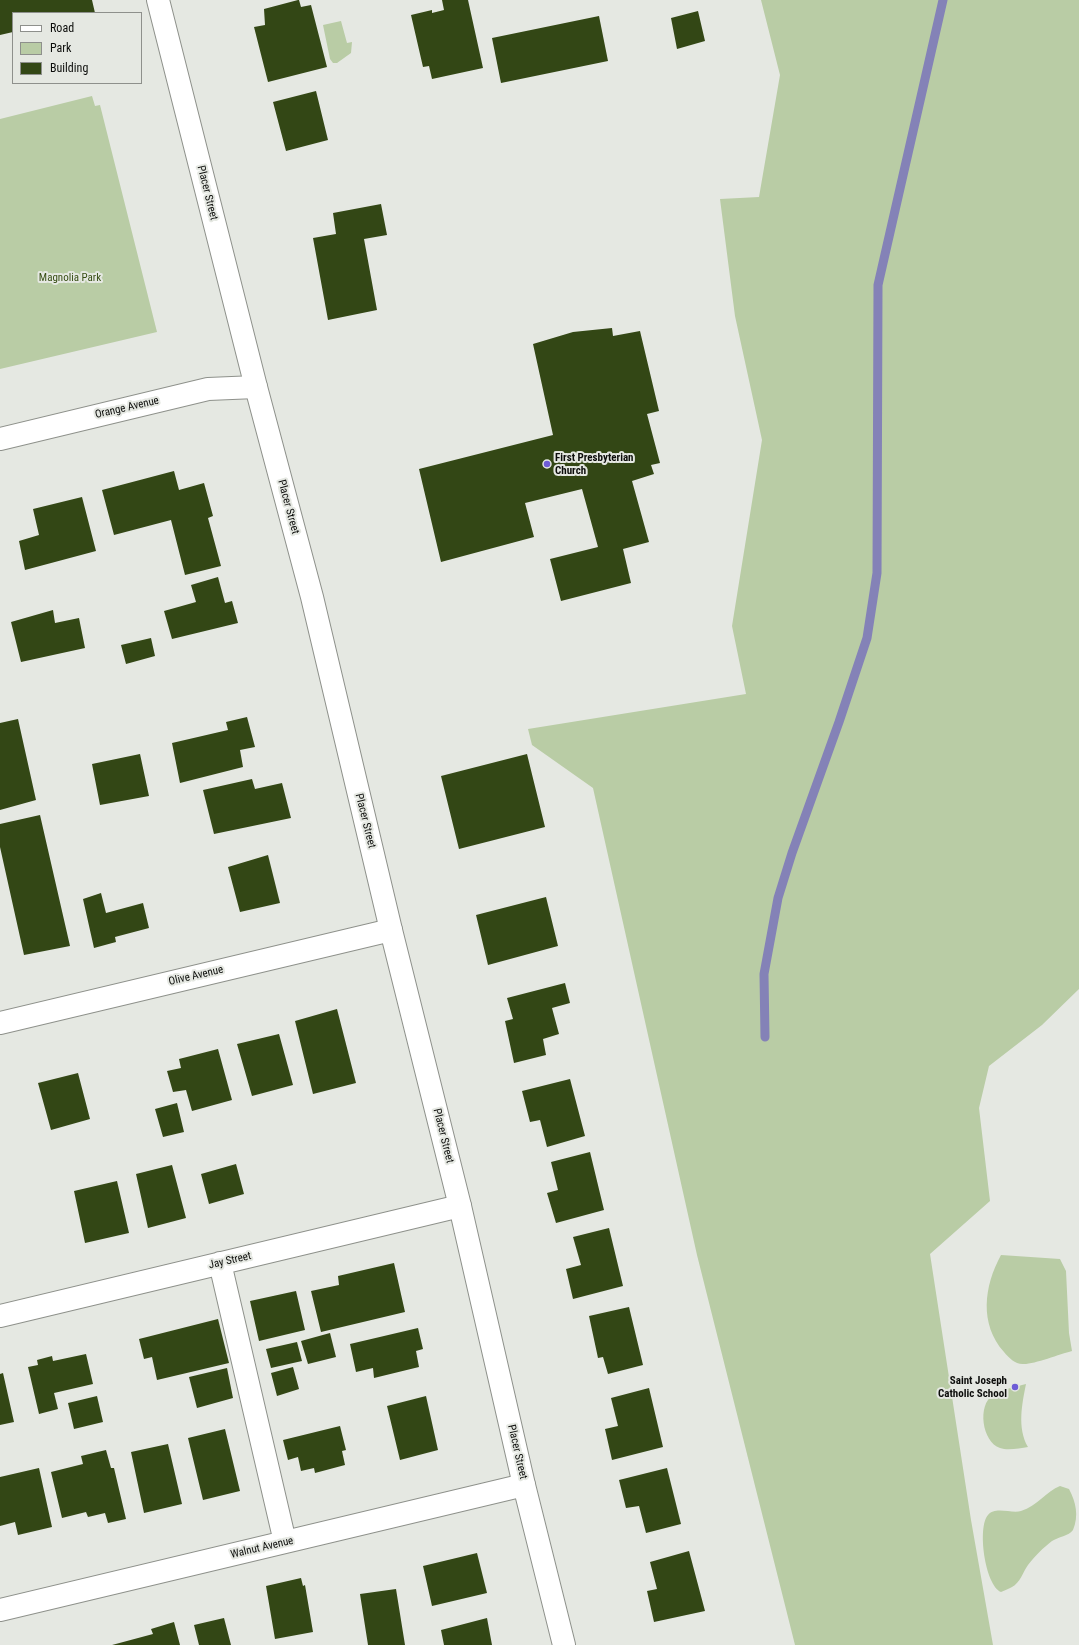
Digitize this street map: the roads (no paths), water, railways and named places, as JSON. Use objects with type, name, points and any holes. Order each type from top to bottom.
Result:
[{"type":"main road","name":"Placer Street","points":[[158,0],[256,387],[312,596],[391,930],[460,1206],[524,1485],[564,1645]]},
{"type":"main road","name":"Orange Avenue","points":[[0,438],[208,389],[256,387]]},
{"type":"main road","name":"Olive Avenue","points":[[0,1023],[391,930]]},
{"type":"main road","name":"Jay Street","points":[[0,1316],[460,1206]]},
{"type":"main road","points":[[220,1263],[285,1542]]},
{"type":"main road","name":"Walnut Avenue","points":[[0,1610],[524,1485]]},
{"type":"waterway","points":[[765,1037],[764,974],[778,898],[792,853],[839,722],[867,638],[877,573],[878,285],[943,0]]},
{"type":"place","name":"First Presbyterian Church","points":[[547,464]]},
{"type":"place","name":"Saint Joseph Catholic School","points":[[1015,1387]]},
{"type":"park label","name":"Magnolia Park","points":[[70,278]]}]
